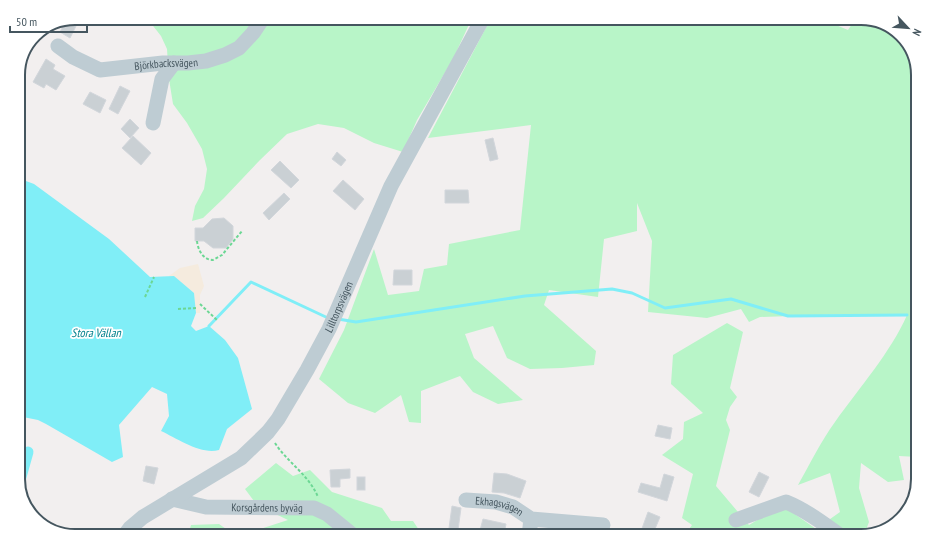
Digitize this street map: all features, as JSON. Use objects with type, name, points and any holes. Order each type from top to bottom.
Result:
[{"type":"street","name":"Björkbacksvägen","points":[[58,46],[73,57],[100,70],[163,63],[188,63],[206,61],[234,52],[253,33],[258,25]]},
{"type":"street","name":"Lilltorpsvägen","points":[[129,529],[142,517],[241,458],[268,432],[278,419],[287,395],[324,327],[391,186],[479,25]]},
{"type":"street","points":[[153,123],[162,80],[174,63]]},
{"type":"street","name":"Korsgårdens byväg","points":[[172,499],[206,507],[314,508],[320,510]]},
{"type":"street","name":"Ekhagsvägen","points":[[466,500],[496,502],[514,508],[531,518],[603,525]]},
{"type":"street","points":[[736,520],[786,502],[830,529]]},
{"type":"street","points":[[320,510],[345,529]]},
{"type":"street","name":"Ekhagsvägen","points":[[529,529],[531,518]]},
{"type":"path","points":[[197,241],[203,256],[207,259],[214,260],[222,254],[242,231]]},
{"type":"path","points":[[145,297],[154,277]]},
{"type":"path","points":[[200,304],[218,321]]},
{"type":"path","points":[[178,309],[196,308]]},
{"type":"path","points":[[268,432],[281,453],[304,475],[318,495],[320,510]]},
{"type":"green space","points":[[152,25],[469,25],[453,59],[417,120],[403,152],[374,143],[344,128],[318,124],[287,134],[203,218],[192,221],[195,206],[204,189],[207,169],[202,149],[187,123],[173,104],[169,79],[167,49],[161,36]]},
{"type":"green space","points":[[487,25],[836,25],[848,30],[851,25],[867,25],[888,33],[888,48],[903,48],[908,59],[911,72],[911,457],[899,456],[904,480],[888,482],[861,463],[859,488],[869,522],[866,529],[816,529],[840,512],[830,473],[798,485],[825,437],[884,356],[907,315],[851,314],[760,317],[749,322],[741,309],[707,318],[648,312],[652,241],[637,203],[637,231],[604,239],[598,297],[549,290],[544,305],[596,351],[594,365],[530,369],[507,358],[493,326],[465,334],[474,358],[523,400],[498,404],[473,392],[460,376],[421,391],[421,423],[409,422],[401,395],[375,413],[348,403],[319,379],[344,330],[374,249],[388,295],[419,291],[424,269],[447,265],[449,244],[520,230],[531,125],[428,138]]},
{"type":"green space","points":[[727,323],[743,332],[730,388],[737,397],[730,407],[726,420],[730,430],[716,486],[749,525],[782,505],[816,529],[689,529],[692,525],[682,518],[693,474],[662,455],[683,439],[684,422],[703,413],[671,384],[673,355]]},
{"type":"green space","points":[[276,463],[293,476],[310,470],[332,492],[382,508],[391,521],[413,521],[418,529],[260,529],[288,520],[257,505],[245,489]]},
{"type":"green space","points":[[219,524],[226,529],[190,529],[191,525]]},
{"type":"sand","points":[[198,264],[204,286],[200,295],[200,313],[196,313],[194,293],[174,276],[169,276],[180,268]]},
{"type":"water","name":"Stora Vällan","points":[[25,181],[34,184],[109,239],[150,277],[174,276],[194,293],[196,313],[191,326],[196,331],[209,326],[225,340],[238,358],[252,409],[227,429],[219,450],[205,450],[182,442],[161,431],[169,416],[167,394],[152,387],[119,425],[123,457],[112,462],[38,420],[25,417]]},
{"type":"building","points":[[76,26],[70,38],[60,32],[62,27]]},
{"type":"building","points":[[46,59],[55,65],[53,69],[65,76],[56,90],[46,84],[44,88],[33,82]]},
{"type":"building","points":[[120,86],[130,91],[118,114],[109,109]]},
{"type":"building","points":[[90,92],[106,100],[100,113],[83,104]]},
{"type":"building","points":[[130,119],[139,128],[130,138],[121,129]]},
{"type":"building","points":[[133,136],[151,153],[141,165],[122,148]]},
{"type":"building","points":[[493,138],[498,159],[490,161],[485,140]]},
{"type":"building","points":[[337,152],[346,160],[341,166],[332,159]]},
{"type":"building","points":[[280,161],[299,180],[291,188],[271,170]]},
{"type":"building","points":[[343,180],[364,199],[355,210],[333,191]]},
{"type":"building","points":[[445,190],[468,190],[469,203],[445,203]]},
{"type":"building","points":[[284,193],[290,199],[269,220],[263,213]]},
{"type":"building","points":[[224,218],[233,226],[233,239],[226,248],[213,248],[204,241],[195,241],[195,228],[203,228],[212,219]]},
{"type":"building","points":[[394,270],[412,270],[412,285],[393,285]]},
{"type":"building","points":[[658,425],[672,428],[670,439],[655,436]]},
{"type":"building","points":[[146,466],[158,468],[154,484],[143,481]]},
{"type":"building","points":[[350,469],[350,478],[340,479],[340,487],[331,487],[330,470]]},
{"type":"building","points":[[759,472],[769,477],[759,497],[749,492]]},
{"type":"building","points":[[494,473],[507,474],[526,481],[520,498],[504,493],[492,492]]},
{"type":"building","points":[[664,474],[674,477],[667,501],[638,492],[641,483],[660,488]]},
{"type":"building","points":[[357,477],[365,477],[365,490],[357,490]]},
{"type":"building","points":[[452,506],[461,508],[458,529],[449,528]]},
{"type":"building","points":[[648,512],[660,517],[655,529],[642,529]]},
{"type":"building","points":[[483,519],[506,524],[505,529],[480,529]]},
{"type":"waterway","points":[[209,326],[251,282],[328,318]]},
{"type":"waterway","points":[[338,319],[356,322],[525,296],[612,289],[632,293],[665,308],[731,299],[788,316],[907,315]]},
{"type":"waterway","points":[[25,463],[28,452]]}]
